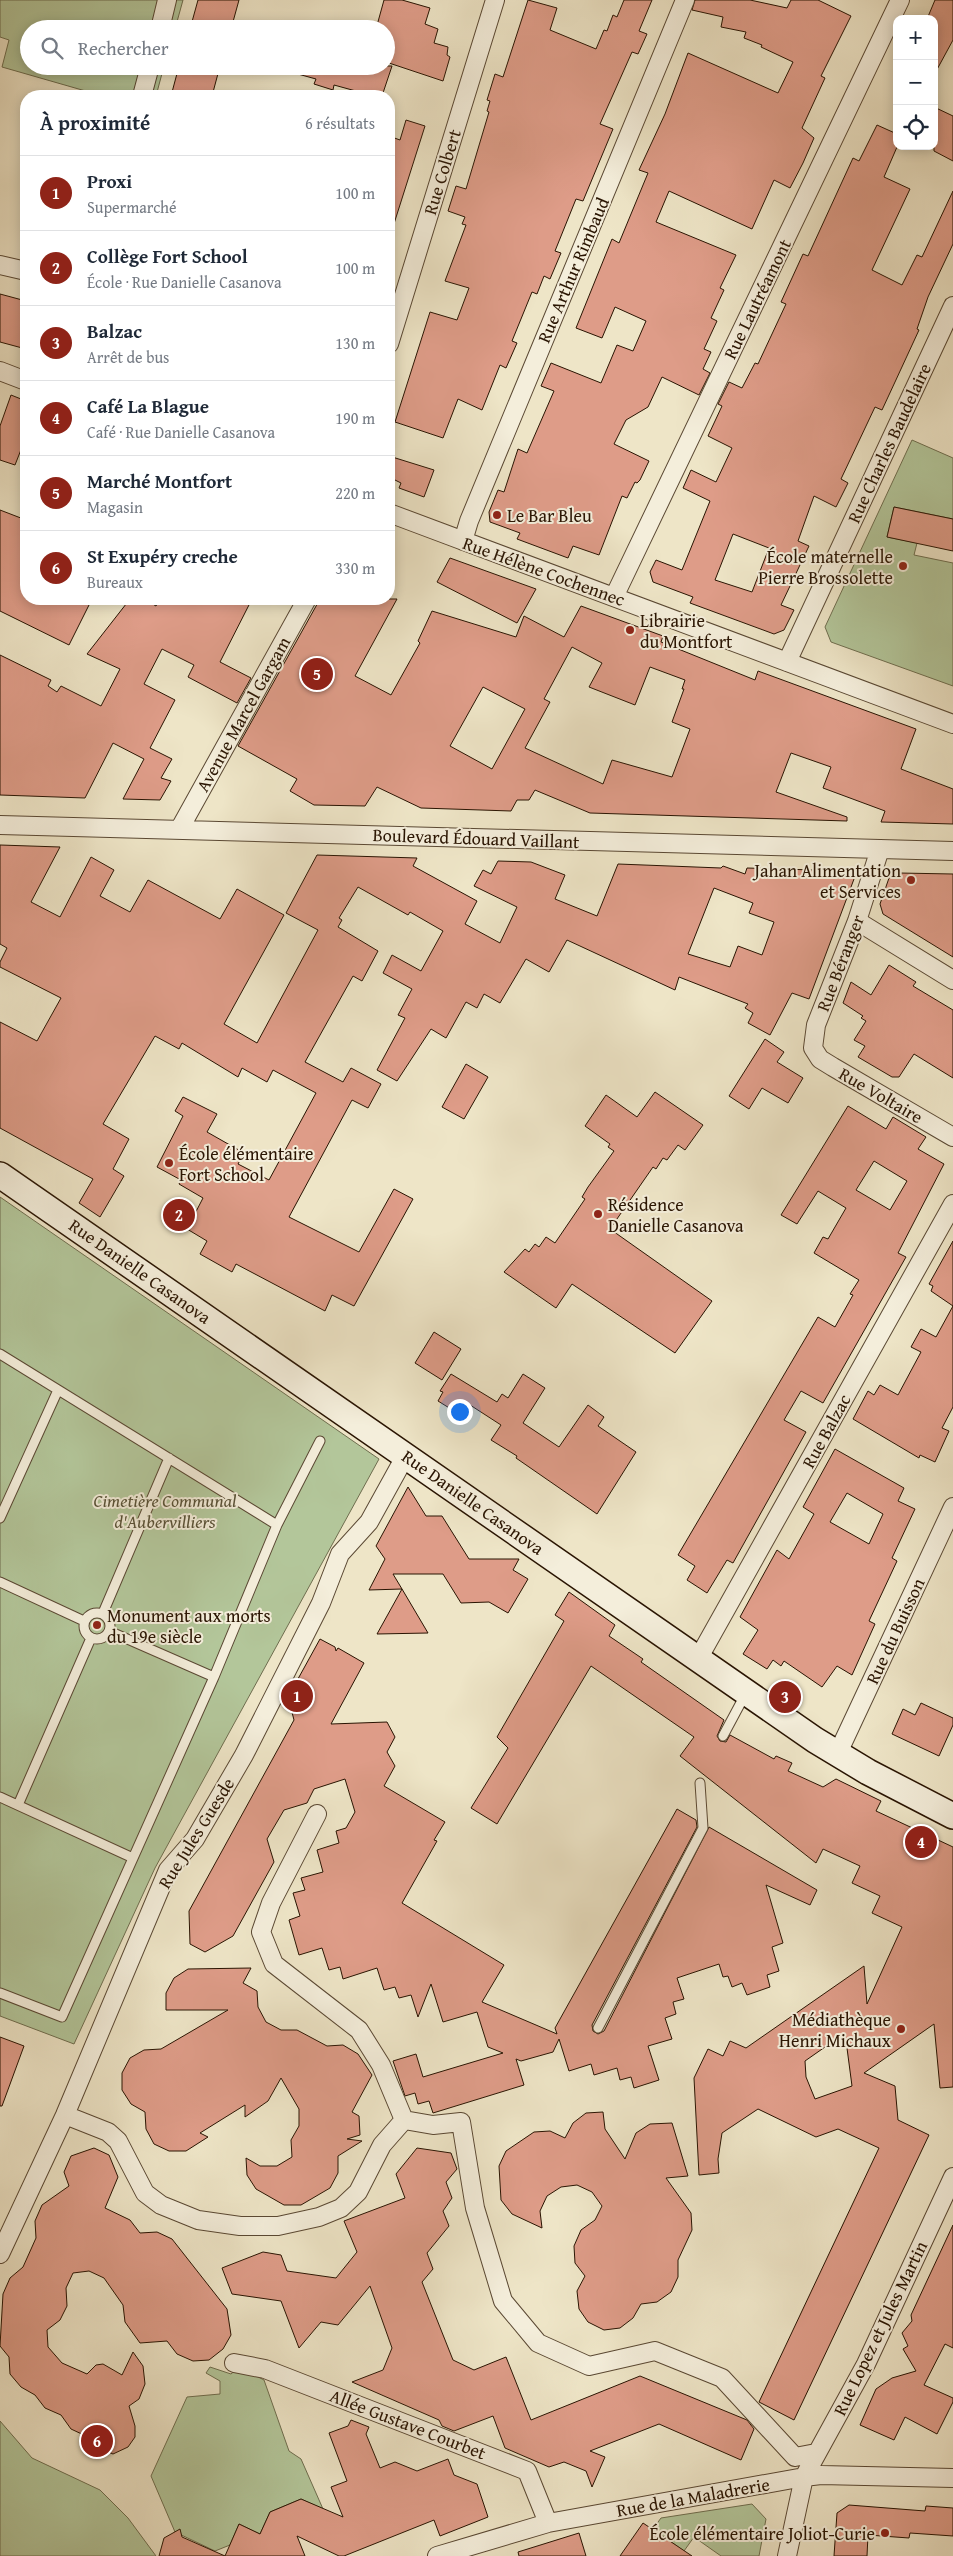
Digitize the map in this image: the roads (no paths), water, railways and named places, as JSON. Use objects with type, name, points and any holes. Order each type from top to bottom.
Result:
[{"type":"main road","name":"Rue Danielle Casanova","points":[[0,1175],[837,1755],[953,1816]]},
{"type":"street","points":[[162,20],[167,0]]},
{"type":"street","name":"Rue Colbert","points":[[395,325],[495,0]]},
{"type":"street","name":"Rue Arthur Rimbaud","points":[[463,542],[469,521],[685,0]]},
{"type":"street","name":"Rue Lautréamont","points":[[614,597],[900,0]]},
{"type":"street","points":[[144,90],[148,75]]},
{"type":"street","points":[[0,265],[20,270]]},
{"type":"street","name":"Rue Charles Baudelaire","points":[[787,662],[953,306]]},
{"type":"street","points":[[0,371],[20,379]]},
{"type":"street","name":"Rue Hélène Cochennec","points":[[395,515],[953,724]]},
{"type":"street","name":"Avenue Marcel Gargam","points":[[179,830],[304,605]]},
{"type":"street","name":"Boulevard Édouard Vaillant","points":[[0,825],[953,851]]},
{"type":"street","name":"Rue Béranger","points":[[813,1048],[816,1025],[857,921],[880,849]]},
{"type":"street","points":[[857,921],[953,980]]},
{"type":"street","name":"Rue Voltaire","points":[[813,1048],[820,1059],[953,1137]]},
{"type":"street","name":"Rue Balzac","points":[[698,1659],[953,1204]]},
{"type":"street","name":"Rue Jules Guesde","points":[[0,2254],[65,2115],[168,1870],[195,1839],[244,1755],[321,1603],[340,1554],[369,1522],[406,1455]]},
{"type":"street","name":"Rue du Buisson","points":[[837,1755],[953,1507]]},
{"type":"street","points":[[317,1814],[271,1903],[261,1932],[274,1964],[359,2030],[381,2066],[404,2120]]},
{"type":"street","points":[[65,2115],[108,2132],[118,2140],[146,2193],[161,2205],[198,2220],[240,2226],[278,2226],[319,2217],[341,2208],[358,2192],[382,2145],[404,2120]]},
{"type":"street","points":[[404,2120],[433,2125],[461,2122],[475,2208],[503,2301],[538,2343],[589,2366],[655,2351],[722,2378],[795,2457],[816,2453]]},
{"type":"street","name":"Rue Lopez et Jules Martin","points":[[787,2556],[804,2477],[866,2364],[953,2177]]},
{"type":"street","name":"Allée Gustave Courbet","points":[[234,2363],[265,2369],[528,2471],[548,2523]]},
{"type":"street","name":"Rue de la Maladrerie","points":[[437,2556],[548,2523],[804,2477],[821,2475],[953,2478]]},
{"type":"lane","points":[[0,1354],[277,1525]]},
{"type":"lane","points":[[0,1518],[58,1390]]},
{"type":"lane","points":[[0,1993],[62,2017],[214,1677],[277,1525],[320,1441]]},
{"type":"lane","points":[[103,1614],[169,1458]]},
{"type":"lane","points":[[0,1582],[84,1620]]},
{"type":"lane","points":[[94,1612],[103,1614],[110,1621],[109,1631],[102,1638],[91,1638],[84,1631],[84,1620],[94,1612]]},
{"type":"lane","points":[[109,1631],[214,1677]]},
{"type":"lane","points":[[18,1805],[91,1638]]},
{"type":"lane","points":[[723,1736],[746,1693]]},
{"type":"lane","points":[[598,2028],[703,1828],[700,1782]]},
{"type":"lane","points":[[0,1797],[133,1858]]},
{"type":"place","name":"Le Bar Bleu","points":[[497,515]]},
{"type":"place","name":"École maternelle Pierre Brossolette","points":[[903,566]]},
{"type":"place","name":"Librairie du Montfort","points":[[630,630]]},
{"type":"place","name":"Marché Montfort","points":[[317,674]]},
{"type":"place","name":"Jahan Alimentation et Services","points":[[911,880]]},
{"type":"place","name":"École élémentaire Fort School","points":[[169,1163]]},
{"type":"place","name":"Résidence Danielle Casanova","points":[[598,1214]]},
{"type":"place","name":"Collège Fort School","points":[[179,1215]]},
{"type":"place","name":"Monument aux morts du 19e siècle","points":[[97,1625]]},
{"type":"place","name":"Proxi","points":[[297,1696]]},
{"type":"place","name":"Balzac","points":[[785,1697]]},
{"type":"place","name":"Café La Blague","points":[[921,1842]]},
{"type":"place","name":"Médiathèque Henri Michaux","points":[[901,2029]]},
{"type":"place","name":"St Exupéry creche","points":[[97,2441]]},
{"type":"place","name":"École élémentaire Joliot-Curie","points":[[885,2533]]},
{"type":"park label","name":"Cimetière Communal d'Aubervilliers","points":[[165,1510]]}]
